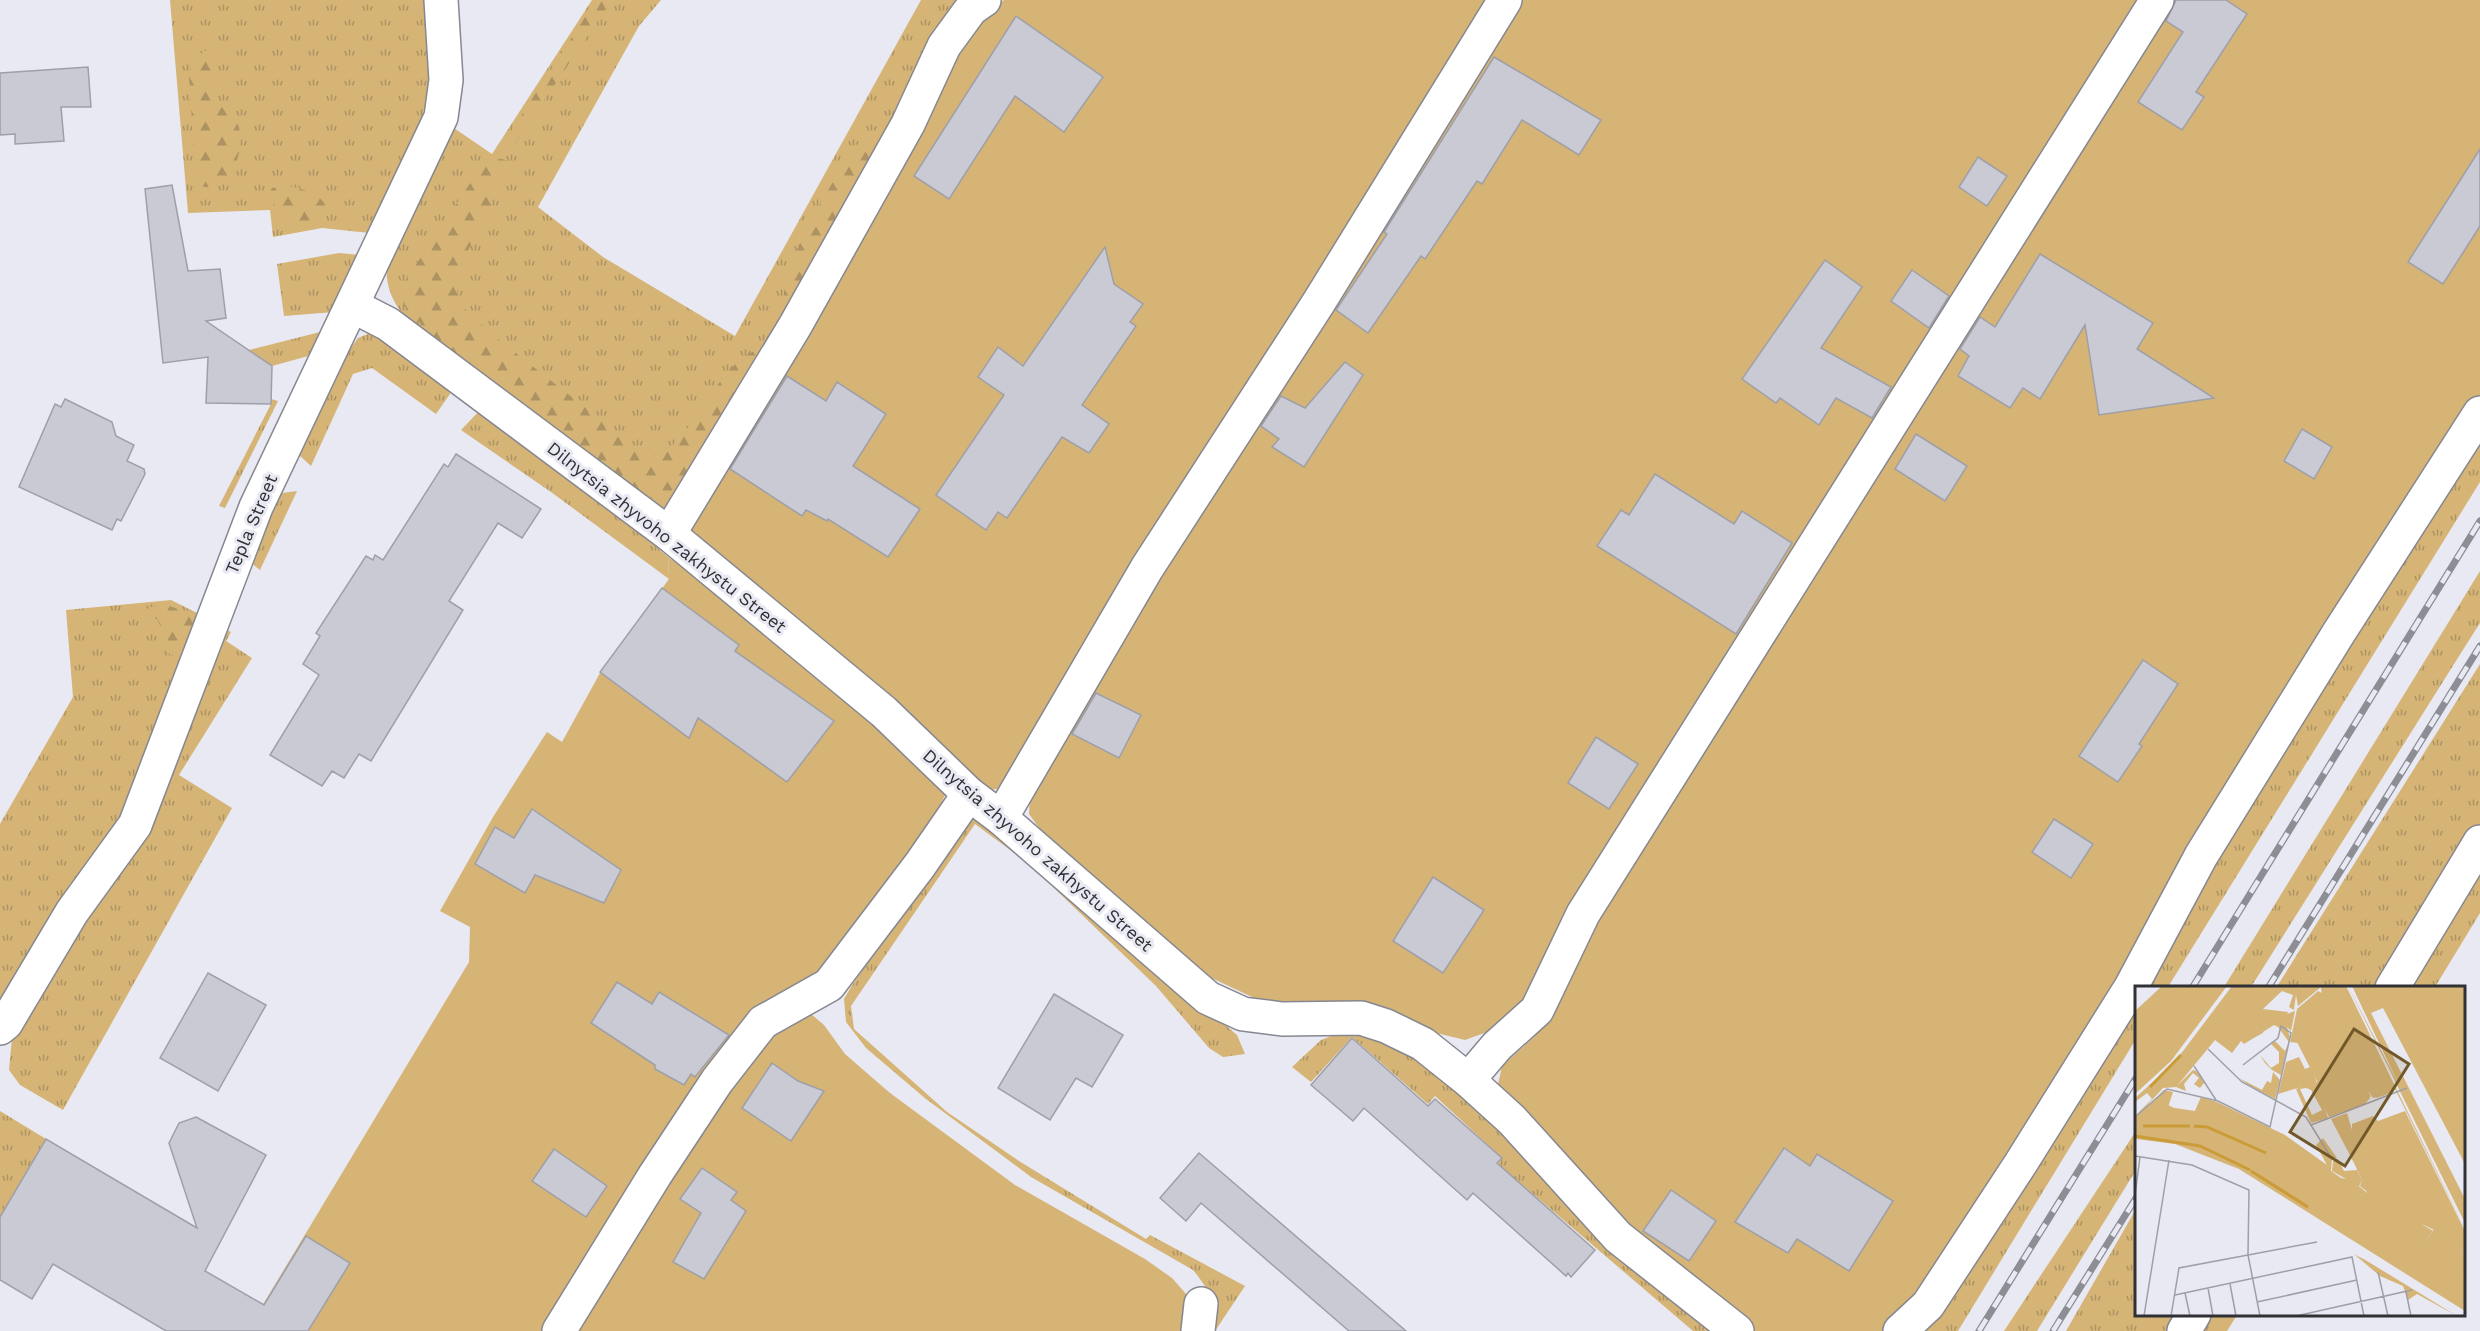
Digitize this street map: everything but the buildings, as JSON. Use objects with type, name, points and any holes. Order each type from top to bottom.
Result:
[{"type":"street","name":"Tepla Street","points":[[0,1028],[6,1023],[72,912],[135,825],[256,507],[441,117],[446,80],[441,0]]},
{"type":"street","points":[[669,534],[795,327],[908,124],[944,46],[971,9],[984,0]]},
{"type":"street","points":[[1001,818],[1147,568],[1319,302],[1504,0]]},
{"type":"street","points":[[1468,1080],[1497,1046],[1537,1010],[1583,914],[2157,0]]},
{"type":"street","name":"Dilnytsia zhyvoho zakhystu Street","points":[[353,306],[388,324],[669,534],[884,712],[969,794],[1001,818],[1208,998],[1243,1014],[1282,1018],[1361,1018],[1386,1026],[1423,1044],[1468,1080],[1512,1120],[1618,1237],[1737,1331]]},
{"type":"street","points":[[1900,1331],[1928,1305],[2021,1163],[2131,987],[2207,846],[2480,413]]},
{"type":"street","points":[[559,1331],[655,1175],[735,1057],[763,1022],[829,985],[920,865],[969,794]]},
{"type":"street","points":[[2393,986],[2480,842]]},
{"type":"street","points":[[2184,1331],[2193,1316]]},
{"type":"green space","points":[[170,0],[427,0],[430,91],[418,129],[370,233],[322,228],[273,237],[270,210],[188,213]]},
{"type":"green space","points":[[592,0],[661,0],[639,26],[538,207],[603,257],[735,336],[921,0],[969,0],[874,173],[674,499],[660,511],[423,335],[395,303],[387,278],[388,265],[401,225],[448,124],[492,154]]},
{"type":"green space","points":[[596,0],[612,0],[511,149],[507,152],[503,151],[506,139]]},
{"type":"green space","points":[[1004,0],[1494,0],[1017,774],[997,789],[982,790],[949,762],[934,736],[690,536],[690,528],[957,54],[986,12]]},
{"type":"green space","points":[[1514,0],[2147,0],[1529,997],[1498,1028],[1465,1040],[1420,1029],[1267,1004],[1201,973],[1045,836],[1029,814],[1030,791],[1055,732]]},
{"type":"green space","points":[[2168,0],[2480,0],[2480,396],[2236,781],[1967,1236],[1887,1331],[1754,1331],[1622,1224],[1497,1089],[1502,1066],[1534,1037],[1568,965]]},
{"type":"green space","points":[[204,51],[213,51],[217,54],[209,96],[235,119],[240,134],[238,156],[229,177],[221,184],[212,187],[202,186],[194,154],[189,76],[192,62]]},
{"type":"green space","points":[[868,139],[874,145],[873,154],[800,289],[784,301],[785,285],[791,266],[811,221],[856,145]]},
{"type":"green space","points":[[481,160],[509,161],[509,166],[463,261],[457,279],[458,297],[465,309],[494,336],[635,446],[651,455],[667,450],[692,422],[733,367],[747,355],[762,350],[689,475],[676,488],[656,500],[607,470],[526,410],[447,347],[403,304],[402,294],[405,281],[471,182],[476,163]]},
{"type":"green space","points":[[283,186],[302,189],[314,194],[326,207],[323,216],[303,224],[293,224],[267,197],[272,188]]},
{"type":"green space","points":[[339,253],[360,255],[334,312],[284,316],[277,264]]},
{"type":"green space","points":[[324,331],[312,355],[272,366],[249,350]]},
{"type":"green space","points":[[375,331],[448,383],[450,394],[436,414],[372,368],[353,374],[311,466],[299,455],[345,356],[358,338]]},
{"type":"green space","points":[[271,399],[278,401],[225,508],[219,506],[271,404]]},
{"type":"green space","points":[[482,408],[585,486],[668,557],[669,579],[551,492],[461,430]]},
{"type":"green space","points":[[2480,427],[2480,482],[2169,986],[2139,986]]},
{"type":"green space","points":[[297,491],[260,570],[250,562],[282,493]]},
{"type":"green space","points":[[668,557],[731,602],[942,780],[945,795],[928,831],[820,976],[799,993],[550,1331],[247,1331],[469,962],[470,927],[440,911],[493,817],[547,732],[562,742],[600,673],[669,579]]},
{"type":"green space","points":[[2480,571],[2480,623],[2252,986],[2225,986]]},
{"type":"green space","points":[[171,600],[203,616],[126,816],[0,1014],[0,824],[73,697],[66,610]]},
{"type":"green space","points":[[166,605],[188,612],[194,621],[185,648],[173,655],[168,653],[167,640],[157,619],[139,613],[151,607]]},
{"type":"green space","points":[[221,627],[231,632],[226,641],[252,658],[179,775],[232,808],[63,1110],[20,1085],[9,1070],[13,1027]]},
{"type":"green space","points":[[2480,664],[2480,913],[2436,986],[2277,986]]},
{"type":"green space","points":[[980,813],[1237,1035],[1245,1054],[1223,1057],[1209,1048],[1156,986],[1028,863],[975,824],[851,1006],[854,1029],[947,1112],[1019,1161],[1146,1239],[1150,1235],[1245,1286],[1215,1331],[1206,1331],[1210,1298],[1205,1286],[1193,1270],[1031,1177],[926,1099],[866,1048],[846,1022],[844,999],[851,987],[965,817]]},
{"type":"green space","points":[[2135,992],[2135,1041],[1958,1331],[1915,1331]]},
{"type":"green space","points":[[811,1014],[824,1025],[845,1054],[890,1093],[1015,1185],[1145,1259],[1172,1278],[1187,1295],[1194,1318],[1187,1331],[567,1331],[727,1081],[793,1016]]},
{"type":"green space","points":[[1349,1029],[1386,1035],[1445,1074],[1720,1331],[1693,1331],[1498,1164],[1502,1158],[1435,1096],[1428,1104],[1352,1037],[1311,1082],[1292,1067],[1321,1040]]},
{"type":"green space","points":[[0,1111],[46,1139],[0,1217]]},
{"type":"green space","points":[[2135,1133],[2135,1172],[2037,1331],[2004,1331]]},
{"type":"green space","points":[[2135,1211],[2135,1316],[2236,1316],[2227,1331],[2066,1331]]},
{"type":"railway","points":[[2193,986],[2480,521]]},
{"type":"railway","points":[[2269,986],[2480,646]]},
{"type":"railway","points":[[1979,1331],[2135,1080]]},
{"type":"railway","points":[[2053,1331],[2135,1200]]}]
